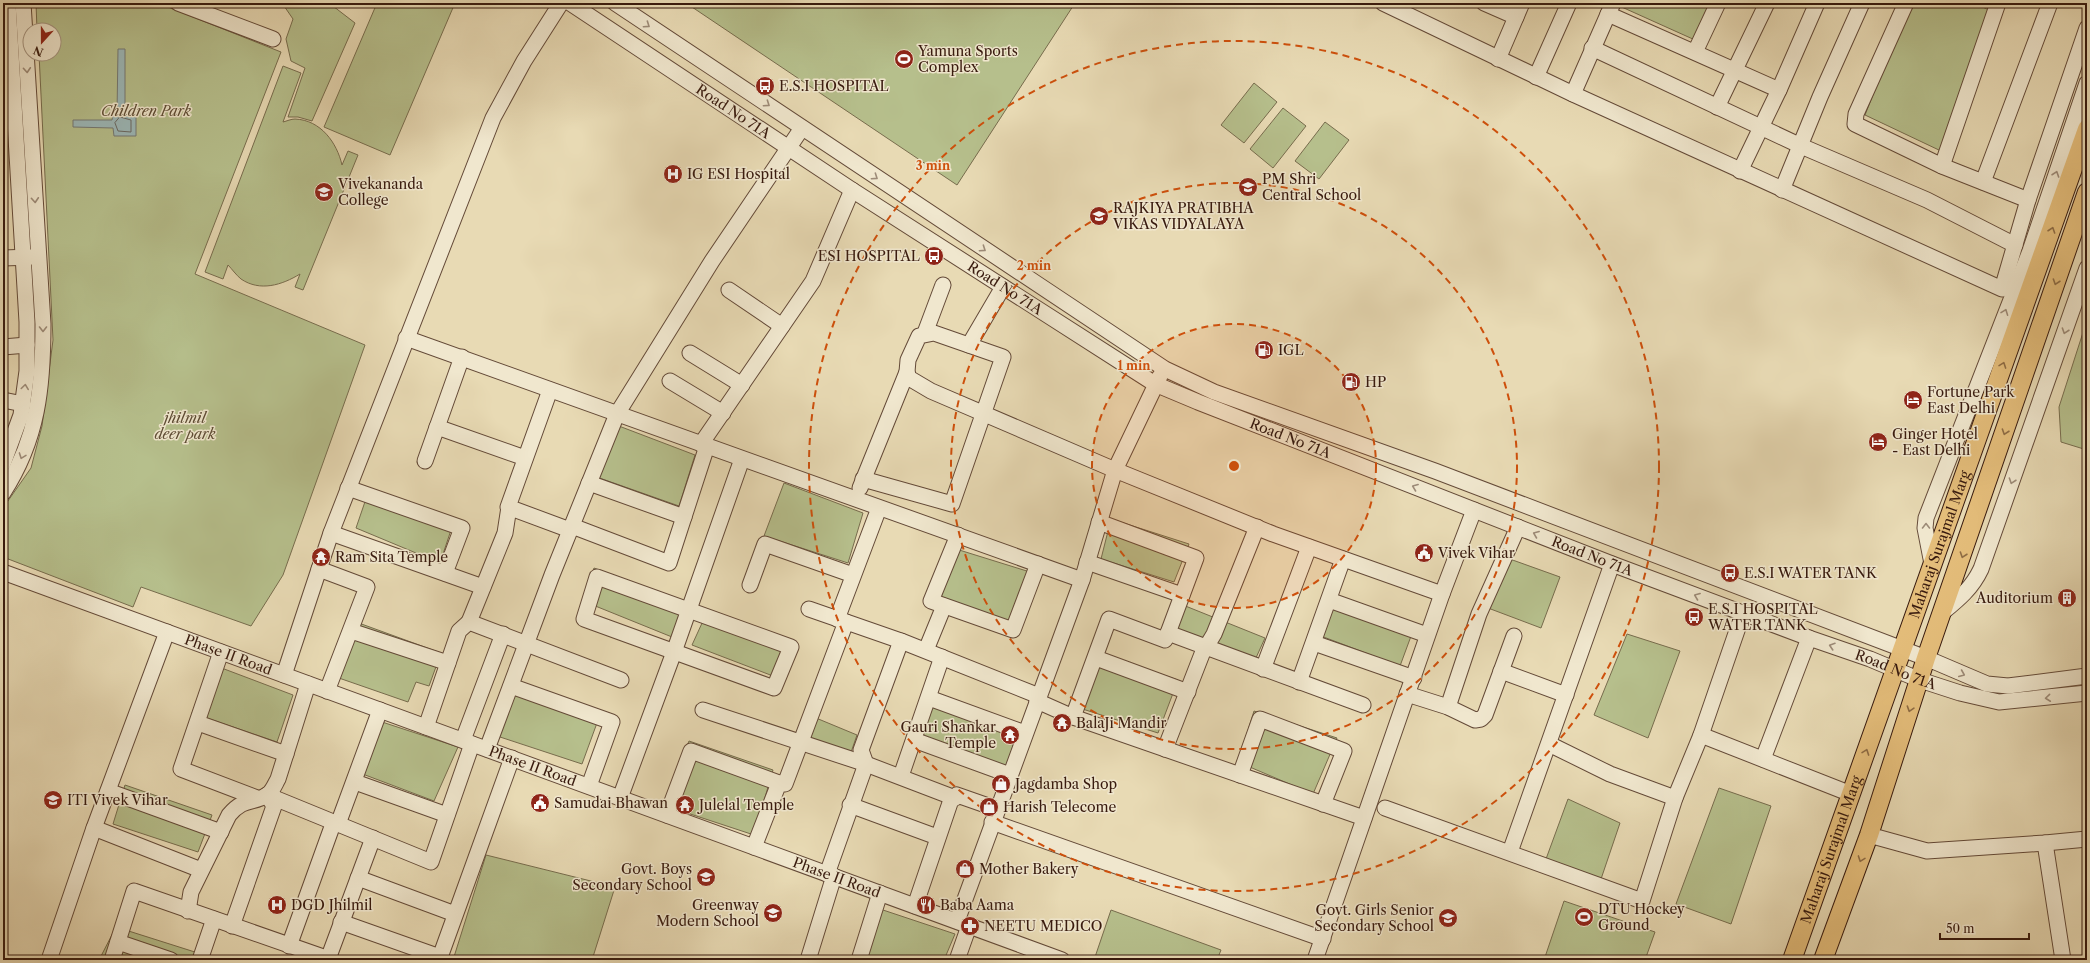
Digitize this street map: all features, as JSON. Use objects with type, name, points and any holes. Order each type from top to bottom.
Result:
[{"type":"main road","name":"Maharaj Surajmal Marg","points":[[1792,960],[1932,564],[2029,250],[2087,129]]},
{"type":"main road","name":"Maharaj Surajmal Marg","points":[[1823,960],[1869,835],[1926,658],[2087,192]]},
{"type":"street","points":[[3,464],[21,415],[27,371],[23,257],[9,129],[8,3]]},
{"type":"street","points":[[3,493],[17,472],[36,420],[43,372],[43,324],[23,3]]},
{"type":"street","points":[[178,3],[273,40]]},
{"type":"street","points":[[284,675],[348,488],[493,118],[524,61],[561,3]]},
{"type":"street","name":"Road No 71A","points":[[570,3],[852,190],[1155,384],[1612,564],[1895,669],[1920,680],[1960,693],[2000,702],[2087,693]]},
{"type":"street","name":"Road No 71A","points":[[615,3],[1165,369],[1214,392],[1435,471],[1926,658],[1987,684],[2008,686],[2087,676]]},
{"type":"street","points":[[1383,3],[1536,77],[2002,289],[2029,250],[2087,83]]},
{"type":"street","points":[[1484,3],[1516,17]]},
{"type":"street","points":[[1498,58],[1522,3]]},
{"type":"street","points":[[1536,77],[1570,3]]},
{"type":"street","points":[[1695,52],[1718,3]]},
{"type":"street","points":[[1717,107],[1736,71],[1767,3]]},
{"type":"street","points":[[1740,171],[1779,90],[1817,3]]},
{"type":"street","points":[[1782,190],[1820,97],[1862,3]]},
{"type":"street","points":[[1906,3],[1856,114],[1855,124],[1942,166],[2028,200]]},
{"type":"street","points":[[1983,182],[2050,3]]},
{"type":"street","points":[[1942,166],[1995,4]]},
{"type":"street","points":[[1573,94],[1592,48],[1611,9],[1695,52],[1779,90]]},
{"type":"street","points":[[2029,250],[2028,200],[2087,28]]},
{"type":"street","points":[[1592,48],[1801,146],[1927,200],[2029,250]]},
{"type":"street","points":[[9,129],[31,128]]},
{"type":"street","points":[[487,749],[571,528],[617,414],[712,260],[802,128]]},
{"type":"street","points":[[509,507],[669,563],[684,517],[704,445],[723,413],[813,280],[852,190]]},
{"type":"street","points":[[3,258],[39,256]]},
{"type":"street","name":"Maharaj Surajmal Marg","points":[[1943,612],[1967,593],[1975,582],[1981,569],[2087,268]]},
{"type":"street","points":[[925,333],[943,285]]},
{"type":"street","points":[[969,345],[1003,287]]},
{"type":"street","points":[[729,290],[782,326]]},
{"type":"street","points":[[855,499],[863,479],[907,372],[908,360],[919,336],[925,333],[934,333],[1003,357],[952,504],[863,479]]},
{"type":"street","points":[[406,338],[1082,580]]},
{"type":"street","points":[[3,347],[27,345]]},
{"type":"street","points":[[690,353],[742,385]]},
{"type":"street","points":[[425,461],[462,357]]},
{"type":"street","points":[[958,960],[963,924],[995,816],[1082,580],[1115,470],[1155,384],[1165,369]]},
{"type":"street","points":[[907,372],[909,378],[931,391],[1115,470],[1257,528],[1442,594]]},
{"type":"street","points":[[670,381],[723,413]]},
{"type":"street","points":[[426,727],[459,631],[469,622],[505,533],[509,507],[550,390]]},
{"type":"street","points":[[3,400],[23,404]]},
{"type":"street","points":[[437,427],[525,458]]},
{"type":"street","points":[[620,798],[674,652],[742,459]]},
{"type":"street","points":[[589,483],[684,517]]},
{"type":"street","points":[[348,488],[462,528],[445,573]]},
{"type":"street","points":[[667,815],[691,751],[785,784],[801,744],[841,620],[853,575],[879,508]]},
{"type":"street","points":[[1315,960],[1407,694],[1414,678],[1427,636],[1474,510]]},
{"type":"street","points":[[1073,717],[1109,620],[1166,640],[1196,558],[1099,522]]},
{"type":"street","points":[[1448,707],[1479,614],[1518,527]]},
{"type":"street","points":[[1165,749],[1202,654],[1214,634],[1257,528]]},
{"type":"street","points":[[332,533],[483,587]]},
{"type":"street","points":[[958,535],[931,601],[944,606],[1013,630],[1038,564]]},
{"type":"street","points":[[750,585],[765,544],[853,575]]},
{"type":"street","points":[[1263,669],[1308,547]]},
{"type":"street","points":[[1299,682],[1343,559]]},
{"type":"street","points":[[1087,562],[1182,595]]},
{"type":"street","points":[[1510,852],[1612,564]]},
{"type":"street","points":[[319,570],[367,587],[327,691]]},
{"type":"street","name":"Phase II Road","points":[[3,572],[915,906],[963,924],[1032,955],[1062,960]]},
{"type":"street","points":[[597,577],[688,610],[791,647],[774,688],[584,619],[597,577]]},
{"type":"street","points":[[1329,600],[1427,636]]},
{"type":"street","points":[[926,650],[944,606]]},
{"type":"street","points":[[809,609],[926,650],[1038,698],[1073,717],[1364,818]]},
{"type":"street","points":[[1385,808],[1642,901],[1675,798],[1701,735],[1743,613]]},
{"type":"street","points":[[469,622],[621,680]]},
{"type":"street","points":[[351,631],[448,663]]},
{"type":"street","points":[[49,960],[94,828],[167,632]]},
{"type":"street","points":[[1168,633],[1363,706]]},
{"type":"street","points":[[221,652],[182,769],[338,824],[431,862],[503,634]]},
{"type":"street","points":[[1407,694],[1448,707],[1475,720],[1481,719],[1486,715],[1514,636]]},
{"type":"street","points":[[1763,759],[1809,638]]},
{"type":"street","points":[[808,960],[850,805],[866,764],[861,750],[901,641]]},
{"type":"street","points":[[1314,643],[1414,678]]},
{"type":"street","points":[[901,776],[942,657]]},
{"type":"street","points":[[1096,658],[1188,692]]},
{"type":"street","points":[[1501,671],[1566,696]]},
{"type":"street","points":[[188,911],[191,892],[201,870],[236,807],[262,796],[278,779],[308,684]]},
{"type":"street","points":[[511,686],[612,722],[589,786]]},
{"type":"street","points":[[929,698],[1025,733]]},
{"type":"street","points":[[338,824],[380,710]]},
{"type":"street","points":[[702,710],[901,776],[952,797],[955,798],[957,795],[995,816],[1323,939]]},
{"type":"street","points":[[1240,775],[1260,719],[1344,751],[1323,804]]},
{"type":"street","points":[[198,723],[286,754]]},
{"type":"street","points":[[1701,735],[1851,794]]},
{"type":"street","points":[[914,740],[1010,775]]},
{"type":"street","points":[[1549,744],[1610,774],[1675,798]]},
{"type":"street","points":[[341,922],[439,958],[512,758]]},
{"type":"street","points":[[354,782],[447,815]]},
{"type":"street","points":[[754,847],[779,783]]},
{"type":"street","points":[[108,791],[221,832]]},
{"type":"street","points":[[232,926],[274,806],[262,796]]},
{"type":"street","points":[[915,906],[937,837],[952,797]]},
{"type":"street","points":[[850,805],[937,837]]},
{"type":"street","points":[[290,946],[333,824],[338,824]]},
{"type":"street","points":[[94,828],[201,870]]},
{"type":"street","points":[[1869,835],[1927,851],[2045,843],[2087,838]]},
{"type":"street","points":[[112,960],[134,891],[330,959],[341,922],[373,838]]},
{"type":"street","points":[[2045,843],[2063,960]]},
{"type":"street","points":[[358,878],[456,914]]},
{"type":"street","points":[[859,960],[880,893]]},
{"type":"street","points":[[200,960],[214,919]]},
{"type":"street","points":[[118,942],[171,960]]},
{"type":"green space","name":"jhilmil deer park","points":[[36,3],[158,3],[281,52],[195,274],[365,345],[283,575],[251,626],[141,587],[133,607],[3,557],[3,508],[31,468],[42,426],[53,340],[39,62],[62,62],[62,22],[37,22]]},
{"type":"green space","points":[[282,3],[329,3],[355,23],[312,121],[298,117],[288,117],[305,68],[291,61],[286,39],[293,19]]},
{"type":"green space","points":[[377,3],[455,3],[390,155],[324,127]]},
{"type":"green space","name":"Yamuna Sports Complex","points":[[686,3],[1075,3],[957,185]]},
{"type":"green space","points":[[1615,3],[1713,3],[1695,40]]},
{"type":"green space","points":[[1909,3],[1974,3],[1989,10],[1941,151],[1865,115]]},
{"type":"green space","points":[[283,66],[301,73],[283,122],[294,119],[304,120],[320,128],[332,141],[340,157],[342,165],[348,151],[358,155],[303,290],[295,287],[300,274],[278,284],[263,286],[248,283],[241,279],[228,265],[223,279],[205,272]]},
{"type":"green space","points":[[1254,83],[1277,102],[1244,143],[1221,125]]},
{"type":"green space","points":[[1283,108],[1306,126],[1273,168],[1250,149]]},
{"type":"green space","points":[[1325,122],[1349,140],[1319,179],[1295,161]]},
{"type":"green space","points":[[2087,320],[2087,450],[2061,442],[2059,407]]},
{"type":"green space","points":[[611,423],[695,455],[679,506],[591,475]]},
{"type":"green space","points":[[784,483],[863,513],[848,563],[764,536]]},
{"type":"green space","points":[[369,490],[455,518],[440,563],[356,528]]},
{"type":"green space","points":[[1111,519],[1189,544],[1174,582],[1101,559]]},
{"type":"green space","points":[[956,549],[1030,572],[1011,624],[937,597]]},
{"type":"green space","points":[[1507,558],[1560,577],[1541,628],[1488,608]]},
{"type":"green space","points":[[594,568],[686,606],[672,637],[583,601]]},
{"type":"green space","points":[[1335,599],[1414,628],[1400,666],[1321,636]]},
{"type":"green space","points":[[1173,601],[1265,638],[1255,660],[1165,625]]},
{"type":"green space","points":[[708,610],[786,638],[773,676],[692,645]]},
{"type":"green space","points":[[356,622],[441,653],[429,686],[416,682],[408,702],[336,677]]},
{"type":"green space","points":[[1627,634],[1680,651],[1648,738],[1594,715]]},
{"type":"green space","points":[[1094,651],[1178,680],[1158,733],[1073,706]]},
{"type":"green space","points":[[211,664],[293,695],[277,742],[192,713]]},
{"type":"green space","points":[[516,683],[601,712],[582,764],[494,735]]},
{"type":"green space","points":[[930,701],[1012,732],[1013,746],[1005,770],[917,737]]},
{"type":"green space","points":[[1254,711],[1337,738],[1313,794],[1238,762]]},
{"type":"green space","points":[[816,718],[857,735],[849,758],[807,744]]},
{"type":"green space","points":[[373,719],[458,747],[434,801],[352,770]]},
{"type":"green space","points":[[689,741],[773,770],[754,835],[663,805]]},
{"type":"green space","points":[[125,785],[212,815],[198,852],[113,824]]},
{"type":"green space","points":[[1719,788],[1771,806],[1731,924],[1676,904]]},
{"type":"green space","points":[[1568,799],[1620,823],[1600,882],[1546,859]]},
{"type":"green space","points":[[486,855],[615,887],[592,960],[453,960]]},
{"type":"green space","name":"DTU Hockey Ground","points":[[1564,901],[1655,932],[1645,960],[1544,960]]},
{"type":"green space","points":[[877,908],[955,934],[944,960],[867,960],[859,957]]},
{"type":"green space","points":[[1111,910],[1221,950],[1217,960],[1094,960]]},
{"type":"green space","points":[[116,927],[198,953],[196,960],[99,960]]},
{"type":"water","points":[[118,49],[125,49],[125,114],[136,115],[136,136],[114,136],[113,128],[73,127],[73,120],[112,120],[113,114],[117,114]]},
{"type":"place","name":"Yamuna Sports Complex","points":[[904,59]]},
{"type":"place","name":"E.S.I HOSPITAL","points":[[765,86]]},
{"type":"place","name":"IG ESI Hospital","points":[[673,174]]},
{"type":"place","name":"PM Shri Central School","points":[[1248,187]]},
{"type":"place","name":"Vivekananda College","points":[[324,192]]},
{"type":"place","name":"RAJKIYA PRATIBHA VIKAS VIDYALAYA","points":[[1099,216]]},
{"type":"place","name":"ESI HOSPITAL","points":[[934,256]]},
{"type":"place","name":"IGL","points":[[1264,350]]},
{"type":"place","name":"HP","points":[[1351,382]]},
{"type":"place","name":"Fortune Park East Delhi","points":[[1913,400]]},
{"type":"place","name":"Ginger Hotel - East Delhi","points":[[1878,442]]},
{"type":"place","name":"Vivek Vihar","points":[[1424,553]]},
{"type":"place","name":"Ram Sita Temple","points":[[321,557]]},
{"type":"place","name":"E.S.I WATER TANK","points":[[1730,573]]},
{"type":"place","name":"Auditorium","points":[[2067,598]]},
{"type":"place","name":"E S.I HOSPITAL WATER TANK","points":[[1694,617]]},
{"type":"place","name":"BalaJi Mandir","points":[[1062,723]]},
{"type":"place","name":"Gauri Shankar Temple","points":[[1010,735]]},
{"type":"place","name":"Jagdamba Shop","points":[[1001,784]]},
{"type":"place","name":"ITI Vivek Vihar","points":[[53,800]]},
{"type":"place","name":"Samudai Bhawan","points":[[540,803]]},
{"type":"place","name":"Julelal Temple","points":[[685,805]]},
{"type":"place","name":"Harish Telecome","points":[[989,807]]},
{"type":"place","name":"Mother Bakery","points":[[965,869]]},
{"type":"place","name":"Govt. Boys Secondary School","points":[[706,877]]},
{"type":"place","name":"DGD Jhilmil","points":[[277,905]]},
{"type":"place","name":"Baba Aama","points":[[926,905]]},
{"type":"place","name":"Greenway Modern School","points":[[773,913]]},
{"type":"place","name":"DTU Hockey Ground","points":[[1584,917]]},
{"type":"place","name":"Govt. Girls Senior Secondary School","points":[[1448,918]]},
{"type":"place","name":"NEETU MEDICO","points":[[970,926]]},
{"type":"park label","name":"Children Park","points":[[146,111]]}]
